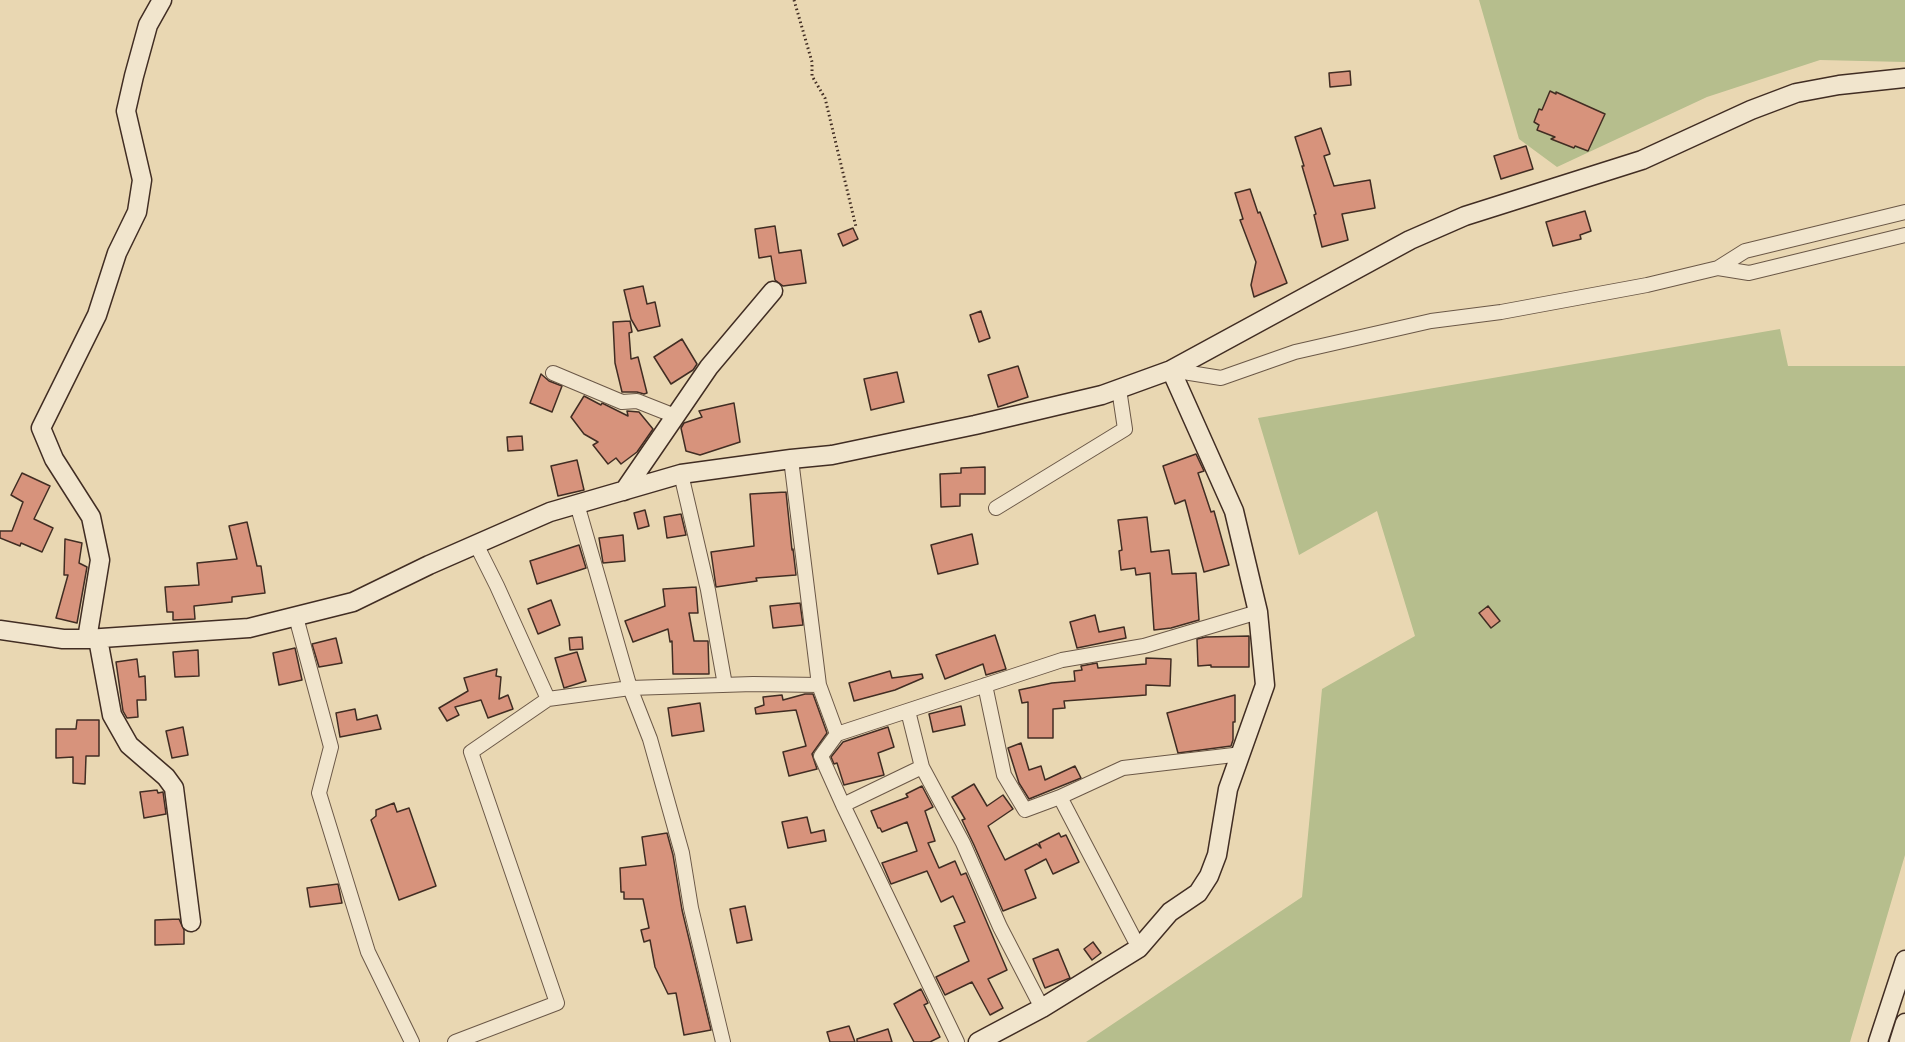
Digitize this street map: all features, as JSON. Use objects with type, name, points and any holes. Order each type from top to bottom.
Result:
[{"type":"street","points":[[162,0],[148,25],[126,111],[142,180],[136,212],[117,253],[97,315],[41,428],[54,459],[91,517],[100,560],[93,639],[112,716],[129,745],[166,777],[174,788],[191,922]]},
{"type":"street","points":[[0,630],[63,639],[93,639],[249,628],[353,603],[429,565],[550,512],[681,474],[832,455],[964,428],[1102,395],[1171,370],[1410,240],[1465,216],[1642,160],[1752,110],[1796,93],[1839,85],[1905,78]]},
{"type":"street","points":[[1171,370],[1221,378],[1295,352],[1431,321],[1557,302],[1647,285],[1719,268],[1745,251],[1905,212]]},
{"type":"street","points":[[1719,268],[1749,273],[1905,235]]},
{"type":"street","points":[[624,491],[709,367],[773,291]]},
{"type":"street","points":[[978,1042],[1042,1008],[1139,948],[1170,912],[1198,893],[1209,876],[1216,855],[1228,789],[1265,685],[1258,612],[1234,511],[1171,370]]},
{"type":"street","points":[[553,374],[622,402],[637,401],[675,416]]},
{"type":"street","points":[[996,508],[1125,429],[1119,389]]},
{"type":"street","points":[[791,459],[819,685],[837,734]]},
{"type":"street","points":[[681,474],[708,590],[725,685]]},
{"type":"street","points":[[577,504],[630,688],[650,739],[682,853],[691,908],[723,1042]]},
{"type":"street","points":[[476,544],[548,699]]},
{"type":"street","points":[[957,1042],[821,756],[837,734],[985,685],[1062,660],[1144,646],[1258,612]]},
{"type":"street","points":[[296,617],[331,747],[319,793],[368,952],[412,1042]]},
{"type":"street","points":[[455,1042],[557,1003],[471,752],[548,699],[630,688],[819,685]]},
{"type":"street","points":[[985,685],[1004,775],[1025,810],[1060,797],[1123,768],[1242,754]]},
{"type":"street","points":[[908,711],[922,767],[963,843],[1000,927],[1042,1008]]},
{"type":"street","points":[[843,806],[922,767]]},
{"type":"street","points":[[1060,797],[1139,948]]},
{"type":"street","points":[[1878,1042],[1905,960]]},
{"type":"street","points":[[1899,1042],[1905,1023]]},
{"type":"path","points":[[794,0],[812,62],[812,76],[825,98],[856,227]]},
{"type":"green space","points":[[1479,0],[1905,0],[1905,62],[1820,60],[1707,97],[1557,167],[1519,139]]},
{"type":"green space","points":[[1780,329],[1788,366],[1905,366],[1905,855],[1850,1042],[1086,1042],[1302,897],[1322,689],[1415,636],[1377,511],[1299,555],[1258,418]]},
{"type":"building","points":[[1350,71],[1351,85],[1330,87],[1329,73]]},
{"type":"building","points":[[1550,91],[1605,114],[1588,151],[1551,139],[1555,137],[1537,130],[1539,125],[1534,122]]},
{"type":"building","points":[[1321,128],[1330,154],[1324,156],[1334,186],[1370,180],[1375,208],[1342,214],[1348,240],[1322,247],[1314,215],[1316,214],[1295,137]]},
{"type":"building","points":[[1526,146],[1533,169],[1501,179],[1494,156]]},
{"type":"building","points":[[1250,189],[1287,283],[1254,297],[1251,285],[1256,262],[1240,220],[1243,219],[1235,193]]},
{"type":"building","points":[[1585,211],[1591,231],[1580,235],[1581,239],[1553,246],[1546,222]]},
{"type":"building","points":[[775,226],[779,253],[801,250],[806,283],[783,286],[775,280],[771,256],[759,258],[755,229]]},
{"type":"building","points":[[853,228],[858,239],[843,246],[838,234]]},
{"type":"building","points":[[643,286],[647,304],[655,302],[660,326],[638,331],[631,319],[624,290]]},
{"type":"building","points":[[981,311],[990,338],[979,342],[970,315]]},
{"type":"building","points":[[630,321],[631,359],[638,357],[647,393],[644,394],[622,392],[615,363],[613,322]]},
{"type":"building","points":[[682,339],[697,364],[693,370],[671,384],[654,357]]},
{"type":"building","points":[[1018,366],[1028,397],[998,407],[988,375]]},
{"type":"building","points":[[897,372],[904,402],[871,410],[864,379]]},
{"type":"building","points":[[541,374],[549,381],[562,386],[552,412],[530,403]]},
{"type":"building","points":[[584,396],[628,416],[627,411],[639,412],[653,429],[637,452],[621,464],[616,458],[608,464],[593,445],[598,442],[584,434],[571,417]]},
{"type":"building","points":[[734,403],[740,442],[700,455],[686,451],[681,428],[684,423],[702,417],[699,411]]},
{"type":"building","points":[[522,436],[523,450],[508,451],[507,437]]},
{"type":"building","points":[[1196,454],[1204,471],[1198,473],[1211,512],[1214,511],[1229,565],[1204,572],[1185,500],[1175,504],[1163,466]]},
{"type":"building","points":[[577,460],[584,490],[558,496],[551,466]]},
{"type":"building","points":[[985,467],[985,494],[960,494],[960,506],[941,507],[940,474],[961,473],[961,468]]},
{"type":"building","points":[[22,473],[50,486],[34,519],[53,528],[42,552],[21,543],[20,546],[0,538],[0,531],[12,531],[23,502],[11,495]]},
{"type":"building","points":[[786,492],[796,575],[756,578],[757,581],[716,587],[711,552],[754,546],[750,494]]},
{"type":"building","points":[[645,510],[649,526],[638,529],[634,513]]},
{"type":"building","points":[[681,514],[686,535],[667,538],[664,517]]},
{"type":"building","points":[[1147,517],[1151,552],[1169,550],[1172,574],[1196,573],[1199,620],[1154,630],[1150,573],[1136,575],[1135,568],[1121,570],[1119,551],[1122,550],[1118,520]]},
{"type":"building","points":[[247,522],[257,566],[261,566],[265,593],[232,597],[232,602],[194,606],[195,619],[173,620],[173,612],[167,612],[165,587],[199,585],[197,563],[237,559],[229,526]]},
{"type":"building","points":[[972,534],[978,564],[938,574],[931,545]]},
{"type":"building","points":[[623,535],[625,561],[603,563],[599,538]]},
{"type":"building","points":[[65,539],[82,543],[79,563],[87,567],[77,623],[56,618],[68,575],[64,575]]},
{"type":"building","points":[[579,545],[586,568],[537,584],[530,561]]},
{"type":"building","points":[[696,587],[698,613],[689,613],[694,641],[708,641],[709,674],[673,674],[672,641],[670,642],[668,629],[633,642],[625,621],[665,606],[663,589]]},
{"type":"building","points":[[551,600],[560,625],[538,634],[528,609]]},
{"type":"building","points":[[800,603],[803,625],[773,628],[770,606]]},
{"type":"building","points":[[1488,606],[1500,621],[1491,628],[1479,613]]},
{"type":"building","points":[[1095,615],[1099,632],[1124,627],[1126,638],[1077,648],[1070,622]]},
{"type":"building","points":[[995,635],[1006,669],[986,675],[983,664],[945,679],[936,655]]},
{"type":"building","points":[[1249,636],[1249,667],[1198,666],[1197,639]]},
{"type":"building","points":[[582,637],[583,649],[570,650],[569,638]]},
{"type":"building","points":[[336,638],[342,663],[319,667],[312,644]]},
{"type":"building","points":[[295,648],[302,680],[279,685],[273,653]]},
{"type":"building","points":[[198,650],[199,676],[175,677],[173,652]]},
{"type":"building","points":[[577,652],[586,681],[564,688],[555,658]]},
{"type":"building","points":[[1146,658],[1171,659],[1170,686],[1146,685],[1146,695],[1064,701],[1065,708],[1053,709],[1053,738],[1028,738],[1028,702],[1022,703],[1019,690],[1075,681],[1074,671],[1082,670],[1081,666],[1097,663],[1098,668],[1146,664]]},
{"type":"building","points":[[137,659],[139,677],[145,676],[146,700],[137,700],[138,717],[127,718],[123,711],[116,662]]},
{"type":"building","points":[[497,669],[496,676],[501,677],[499,699],[508,695],[513,709],[488,718],[481,700],[455,707],[459,715],[447,721],[439,708],[468,691],[464,678]]},
{"type":"building","points":[[890,671],[892,678],[922,674],[923,678],[895,690],[854,701],[849,683]]},
{"type":"building","points":[[813,694],[827,733],[812,754],[817,769],[789,776],[783,752],[806,746],[796,710],[756,714],[755,708],[764,705],[763,697],[782,695],[783,700]]},
{"type":"building","points":[[1235,695],[1235,722],[1233,722],[1231,746],[1178,753],[1167,713]]},
{"type":"building","points":[[700,703],[704,731],[672,736],[668,708]]},
{"type":"building","points":[[961,706],[965,725],[933,732],[929,714]]},
{"type":"building","points":[[355,709],[357,720],[377,715],[381,729],[340,737],[336,713]]},
{"type":"building","points":[[77,720],[99,720],[99,756],[86,756],[85,784],[73,783],[73,757],[56,758],[56,729],[76,729]]},
{"type":"building","points":[[183,727],[188,755],[172,758],[166,731]]},
{"type":"building","points":[[888,727],[894,747],[878,753],[884,775],[844,785],[837,763],[834,764],[831,757],[843,742]]},
{"type":"building","points":[[1021,743],[1029,770],[1041,766],[1045,780],[1075,766],[1081,778],[1029,799],[1019,783],[1008,748]]},
{"type":"building","points":[[974,784],[987,806],[1003,795],[1013,809],[988,826],[1005,860],[1037,844],[1041,848],[1039,843],[1059,833],[1061,837],[1066,835],[1079,862],[1053,874],[1046,859],[1025,870],[1036,898],[1003,911],[962,820],[965,819],[952,797]]},
{"type":"building","points":[[922,786],[933,807],[925,811],[935,841],[928,843],[939,868],[955,861],[961,875],[966,873],[1007,970],[988,979],[1003,1008],[990,1015],[972,982],[945,995],[936,977],[969,961],[954,926],[965,922],[953,896],[941,902],[927,871],[891,884],[882,863],[917,851],[907,822],[882,832],[871,811],[908,797],[906,794]]},
{"type":"building","points":[[157,790],[158,793],[163,792],[166,814],[144,818],[140,792]]},
{"type":"building","points":[[394,803],[397,812],[409,808],[436,886],[399,900],[371,820],[376,816],[376,810]]},
{"type":"building","points":[[807,817],[811,833],[824,830],[826,841],[788,848],[782,822]]},
{"type":"building","points":[[667,833],[682,910],[711,1030],[684,1035],[676,993],[668,994],[655,967],[650,940],[644,942],[641,930],[649,928],[643,899],[624,899],[624,892],[621,892],[620,868],[646,865],[642,837]]},
{"type":"building","points":[[338,884],[342,903],[310,907],[307,888]]},
{"type":"building","points":[[745,906],[752,940],[737,943],[730,909]]},
{"type":"building","points":[[179,919],[184,930],[184,944],[155,945],[155,920]]},
{"type":"building","points":[[1093,942],[1101,953],[1092,960],[1084,949]]},
{"type":"building","points":[[1058,949],[1070,978],[1045,988],[1033,959]]},
{"type":"building","points":[[921,989],[928,1003],[924,1005],[940,1037],[930,1042],[914,1042],[894,1004]]},
{"type":"building","points":[[849,1026],[855,1042],[830,1042],[827,1032]]},
{"type":"building","points":[[888,1029],[892,1042],[857,1042],[857,1039]]}]
